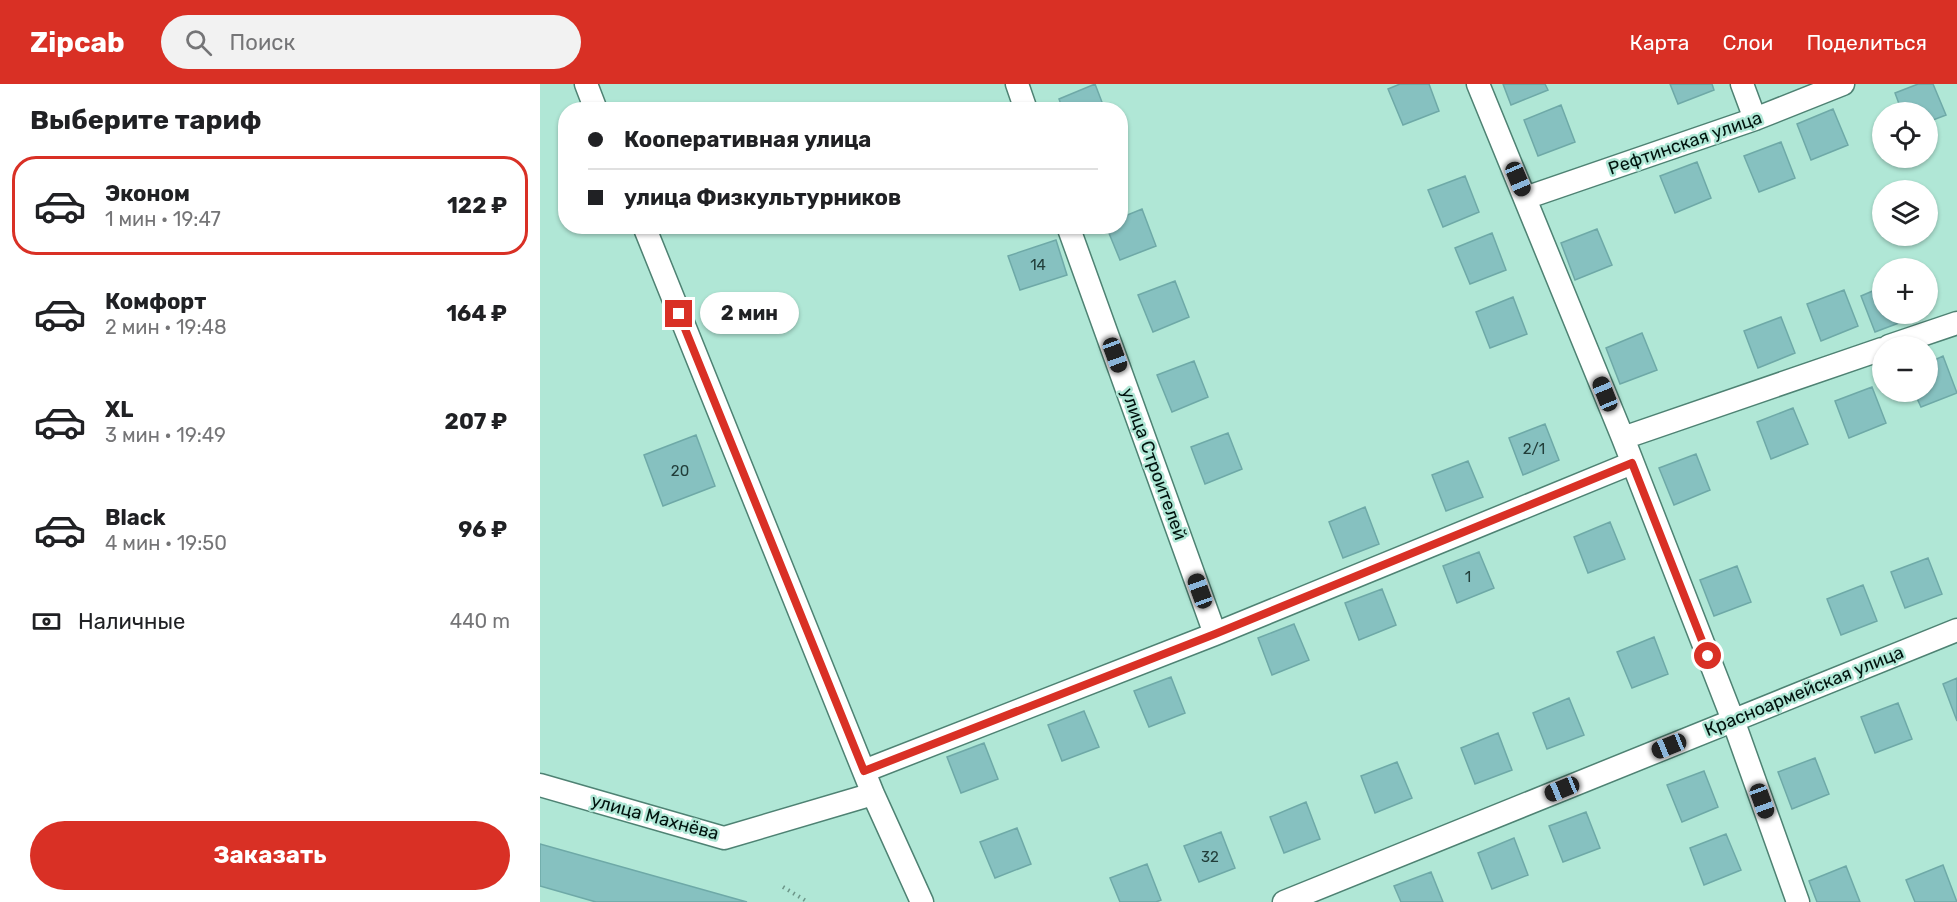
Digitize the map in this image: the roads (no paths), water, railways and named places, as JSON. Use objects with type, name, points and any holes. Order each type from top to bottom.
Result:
[{"type":"street","points":[[586,84],[593,102]]},
{"type":"street","points":[[1017,84],[1023,102]]},
{"type":"street","points":[[1478,84],[1623,438],[1733,720],[1798,902]]},
{"type":"street","points":[[1742,84],[1755,119]]},
{"type":"street","name":"Рефтинская улица","points":[[1526,198],[1755,119],[1843,84]]},
{"type":"street","points":[[647,234],[873,794],[922,902]]},
{"type":"street","name":"улица Строителей","points":[[1071,234],[1215,634]]},
{"type":"street","points":[[1919,336],[1957,323]]},
{"type":"street","points":[[1623,438],[1872,352]]},
{"type":"street","points":[[864,771],[1215,634],[1632,463]]},
{"type":"street","name":"Красноармейская улица","points":[[1284,902],[1957,630]]},
{"type":"street","name":"улица Махнёва","points":[[540,785],[724,838],[873,794]]}]
